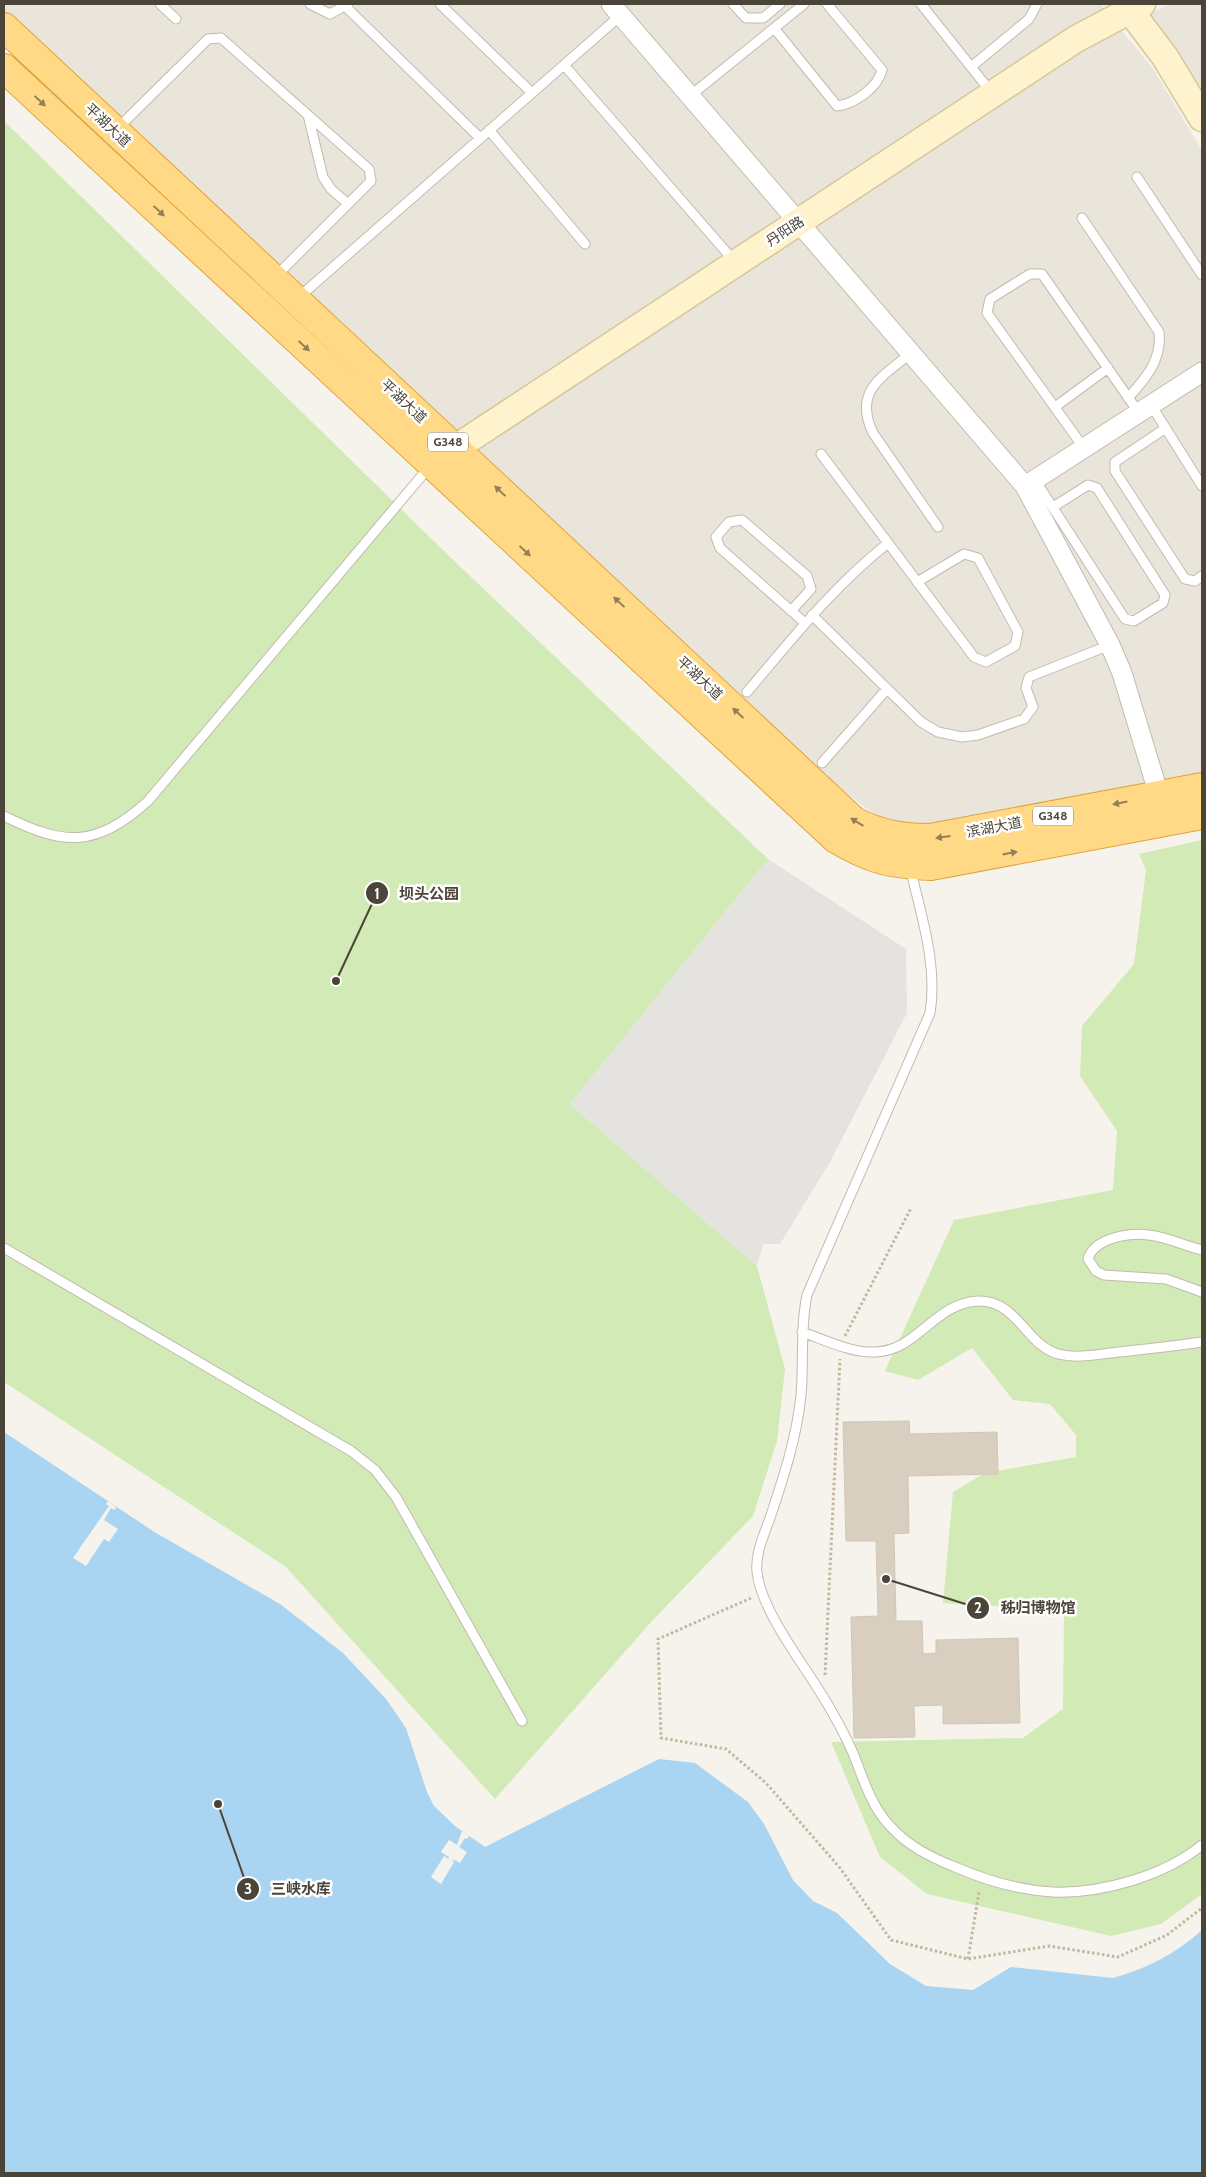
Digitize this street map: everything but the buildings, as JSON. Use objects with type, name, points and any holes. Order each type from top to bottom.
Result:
[{"type":"highway","name":"平湖大道","points":[[4,27],[274,279],[285,309],[432,464],[836,839],[862,855],[896,864],[906,851],[854,821],[455,449],[285,309],[4,68]]},
{"type":"highway","name":"滨湖大道","points":[[906,851],[930,838],[956,835],[1202,787]]},
{"type":"highway","name":"滨湖大道","points":[[906,851],[931,866],[963,862],[1202,815]]},
{"type":"main road","name":"丹阳路","points":[[432,464],[1076,39],[1132,6]]},
{"type":"main road","points":[[1132,6],[1202,118]]},
{"type":"street","points":[[616,9],[911,353],[1030,483],[1110,644],[1122,674],[1168,822]]},
{"type":"street","points":[[1030,483],[1084,448],[1139,405],[1202,372]]},
{"type":"lane","points":[[160,4],[176,19]]},
{"type":"lane","points":[[310,4],[330,14],[347,5],[480,138]]},
{"type":"lane","points":[[440,4],[532,93]]},
{"type":"lane","points":[[734,4],[746,18],[764,18],[780,4]]},
{"type":"lane","points":[[690,96],[804,4]]},
{"type":"lane","points":[[774,28],[837,106],[848,105],[879,81],[882,70],[827,4]]},
{"type":"lane","points":[[921,4],[993,94]]},
{"type":"lane","points":[[971,67],[1028,19],[1037,4]]},
{"type":"lane","points":[[285,309],[564,65],[616,9]]},
{"type":"lane","points":[[115,131],[208,39],[221,38],[369,169],[371,181],[274,279]]},
{"type":"lane","points":[[564,65],[736,264]]},
{"type":"lane","points":[[308,115],[323,177],[331,189],[348,204]]},
{"type":"lane","points":[[489,130],[585,244]]},
{"type":"lane","points":[[1136,177],[1201,270]]},
{"type":"lane","points":[[1082,218],[1159,332],[1161,348],[1150,370],[1139,405]]},
{"type":"lane","points":[[1084,448],[987,312],[990,299],[1030,274],[1042,274],[1108,368],[1139,405],[1166,428],[1202,486]]},
{"type":"lane","points":[[911,353],[873,386],[867,396],[865,408],[867,420],[873,432],[938,527]]},
{"type":"lane","points":[[1055,407],[1108,368]]},
{"type":"lane","points":[[1166,428],[1115,462],[1114,471],[1185,579],[1195,581],[1202,576]]},
{"type":"lane","points":[[821,454],[917,582],[974,657],[986,662],[1015,646],[1018,632],[978,558],[964,554],[917,582]]},
{"type":"lane","points":[[4,816],[37,832],[68,838],[99,835],[126,820],[148,801],[432,464]]},
{"type":"lane","points":[[1030,483],[1053,507],[1125,619],[1134,621],[1163,603],[1165,594],[1097,488],[1088,484],[1053,507]]},
{"type":"lane","points":[[790,610],[810,589],[807,576],[742,520],[729,522],[716,537],[720,548],[790,610],[805,623]]},
{"type":"lane","points":[[747,692],[812,615],[854,571],[888,543]]},
{"type":"lane","points":[[812,615],[921,722],[938,732],[962,737],[978,735],[1024,718],[1032,707],[1026,688],[1030,677],[1110,644]]},
{"type":"lane","points":[[822,763],[887,689]]},
{"type":"lane","points":[[906,851],[931,968],[933,995],[930,1013],[813,1278],[803,1313],[801,1398],[793,1443],[759,1548],[757,1571],[762,1593],[772,1614],[835,1717],[873,1802],[888,1825],[907,1843],[930,1857],[979,1877],[1029,1889],[1054,1892],[1103,1886],[1150,1875],[1172,1865],[1202,1845]]},
{"type":"lane","points":[[1202,1250],[1160,1237],[1139,1234],[1102,1243],[1090,1252],[1088,1259],[1096,1272],[1104,1275],[1166,1279],[1202,1292]]},
{"type":"lane","points":[[4,1248],[351,1451],[375,1470],[396,1497],[522,1721]]},
{"type":"lane","points":[[802,1332],[861,1352],[892,1350],[906,1343],[942,1312],[960,1304],[980,1301],[998,1304],[1012,1314],[1044,1348],[1070,1356],[1202,1342]]},
{"type":"path","points":[[825,1681],[840,1345],[911,1208]]},
{"type":"path","points":[[762,1593],[658,1639],[661,1738],[726,1749],[766,1783],[840,1868],[891,1940],[968,1958],[1049,1946],[1118,1957],[1167,1935],[1202,1908]]},
{"type":"path","points":[[968,1958],[979,1892]]},
{"type":"shaded area","points":[[4,4],[1100,4],[1154,70],[1202,151],[1202,773],[967,821],[915,825],[877,816],[839,788],[4,13]]},
{"type":"shaded area","points":[[1171,4],[1202,4],[1202,102],[1147,14]]},
{"type":"shaded area","points":[[768,859],[906,949],[907,1013],[830,1162],[780,1244],[763,1244],[757,1266],[570,1104]]},
{"type":"green space","points":[[4,121],[448,555],[768,859],[570,1104],[757,1266],[785,1369],[777,1441],[753,1516],[652,1621],[495,1799],[286,1567],[4,1382]]},
{"type":"green space","points":[[1202,840],[1202,1894],[1161,1924],[1111,1936],[927,1894],[880,1857],[831,1742],[1023,1738],[1063,1709],[1064,1610],[943,1603],[953,1492],[985,1473],[1076,1457],[1076,1435],[1050,1404],[1013,1400],[972,1348],[918,1380],[885,1371],[954,1220],[1113,1190],[1117,1131],[1080,1076],[1082,1026],[1134,964],[1146,870],[1139,854]]},
{"type":"water","points":[[4,1432],[156,1533],[280,1604],[343,1653],[386,1699],[406,1728],[427,1792],[434,1806],[455,1826],[485,1847],[659,1759],[695,1763],[748,1802],[764,1824],[793,1880],[813,1901],[837,1913],[890,1964],[926,1986],[973,1990],[1011,1967],[1113,1978],[1137,1970],[1172,1953],[1202,1930],[1202,2173],[4,2173]]},
{"type":"pier","points":[[108,1501],[116,1507],[115,1510],[111,1508],[104,1520],[118,1529],[109,1542],[104,1539],[86,1566],[73,1558],[109,1506],[106,1504]]},
{"type":"pier","points":[[462,1831],[469,1836],[467,1839],[465,1838],[459,1847],[467,1852],[460,1863],[452,1859],[454,1862],[441,1884],[431,1877],[444,1856],[448,1859],[449,1857],[441,1852],[449,1840],[457,1845]]},
{"type":"place","name":"坝头公园","points":[[336,981]]},
{"type":"place","name":"秭归博物馆","points":[[886,1579]]},
{"type":"place","name":"三峡水库","points":[[218,1804]]}]
